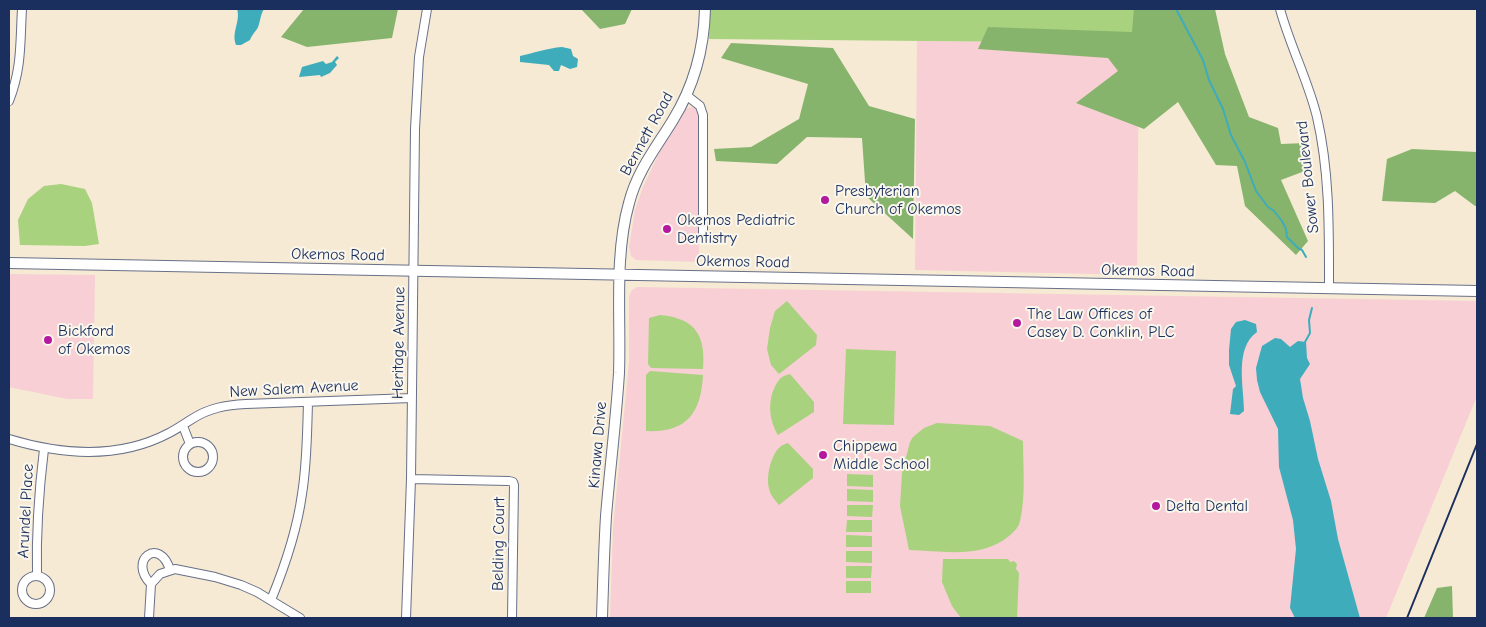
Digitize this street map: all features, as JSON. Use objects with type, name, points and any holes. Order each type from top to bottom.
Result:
[{"type":"main road","name":"Bennett Road","points":[[620,275],[624,228],[634,188],[644,166],[671,124],[696,71],[701,52],[705,9]]},
{"type":"main road","name":"Okemos Road","points":[[9,263],[1477,291]]},
{"type":"main road","name":"Kinawa Drive","points":[[602,618],[606,516],[618,394],[620,275]]},
{"type":"street","points":[[9,101],[18,73],[22,9]]},
{"type":"street","name":"Heritage Avenue","points":[[406,618],[411,479],[415,129],[420,57],[427,9]]},
{"type":"street","name":"Sower Boulevard","points":[[1280,9],[1307,83],[1317,117],[1322,145],[1329,222],[1329,289]]},
{"type":"street","points":[[686,95],[700,106],[703,115],[703,236]]},
{"type":"street","name":"New Salem Avenue","points":[[9,439],[65,452],[124,450],[156,440],[183,426],[202,413],[220,407],[246,404],[412,398]]},
{"type":"street","points":[[271,600],[295,532],[302,495],[308,402]]},
{"type":"street","points":[[183,426],[190,444]]},
{"type":"street","name":"Arundel Place","points":[[37,576],[38,516],[44,448]]},
{"type":"street","name":"Belding Court","points":[[411,479],[513,482],[512,618]]},
{"type":"street","points":[[151,584],[143,573],[142,565],[144,558],[155,552],[162,555],[170,570]]},
{"type":"street","points":[[149,618],[151,584],[160,574],[180,569],[241,585],[271,600],[300,618]]},
{"type":"shaded area","points":[[917,41],[1139,43],[1137,275],[915,270]]},
{"type":"shaded area","points":[[690,107],[698,111],[700,129],[699,262],[636,260],[631,256],[629,247],[635,210],[643,187],[659,153],[686,109]]},
{"type":"shaded area","points":[[9,274],[95,275],[93,399],[67,399],[9,387]]},
{"type":"shaded area","points":[[637,287],[1477,301],[1477,396],[1386,618],[610,618],[613,528],[629,362],[629,296],[632,290]]},
{"type":"green space","points":[[304,9],[398,9],[392,38],[307,47],[281,37]]},
{"type":"green space","points":[[581,9],[632,9],[625,24],[600,29]]},
{"type":"green space","points":[[710,9],[1139,9],[1139,43],[709,39]]},
{"type":"green space","points":[[1134,9],[1215,9],[1225,54],[1249,117],[1278,128],[1281,144],[1306,143],[1310,169],[1281,180],[1308,241],[1296,255],[1245,206],[1237,166],[1216,165],[1178,102],[1144,129],[1076,103],[1118,71],[1108,58],[978,49],[988,27],[1132,32]]},
{"type":"green space","points":[[731,43],[833,48],[869,106],[915,119],[913,239],[866,196],[862,138],[807,137],[777,164],[716,161],[714,149],[751,147],[799,119],[808,84],[721,58]]},
{"type":"green space","points":[[1412,149],[1477,152],[1477,206],[1455,191],[1435,203],[1382,201],[1387,159]]},
{"type":"green space","points":[[61,184],[85,189],[92,203],[99,244],[85,246],[20,245],[18,220],[28,199],[44,186]]},
{"type":"green space","points":[[787,301],[817,335],[816,345],[779,374],[771,365],[767,349],[775,311]]},
{"type":"green space","points":[[660,315],[682,320],[696,330],[702,347],[703,369],[651,368],[648,364],[649,318]]},
{"type":"green space","points":[[846,349],[896,351],[894,425],[843,424]]},
{"type":"green space","points":[[650,371],[703,375],[702,389],[695,410],[689,418],[671,429],[646,431],[646,375]]},
{"type":"green space","points":[[790,374],[814,402],[814,412],[778,435],[772,422],[770,408],[772,393],[779,380]]},
{"type":"green space","points":[[937,423],[990,426],[1023,441],[1024,492],[1019,525],[1009,536],[987,548],[962,552],[909,550],[900,506],[902,473],[913,437],[924,428]]},
{"type":"green space","points":[[788,443],[813,469],[813,478],[779,505],[770,491],[768,483],[769,472],[774,454],[781,446]]},
{"type":"green space","points":[[847,474],[873,475],[873,487],[847,486]]},
{"type":"green space","points":[[847,489],[873,490],[873,502],[847,501]]},
{"type":"green space","points":[[847,505],[873,505],[872,517],[847,516]]},
{"type":"green space","points":[[847,520],[872,520],[872,532],[846,532]]},
{"type":"green space","points":[[846,535],[872,536],[872,547],[846,547]]},
{"type":"green space","points":[[846,551],[872,551],[872,563],[846,562]]},
{"type":"green space","points":[[943,559],[1008,559],[1010,562],[1014,561],[1017,564],[1016,569],[1019,573],[1017,618],[961,618],[952,606],[942,582]]},
{"type":"green space","points":[[846,566],[872,566],[871,578],[846,578]]},
{"type":"green space","points":[[846,581],[871,581],[871,593],[846,593]]},
{"type":"green space","points":[[1452,586],[1453,618],[1424,618],[1437,588]]},
{"type":"water","points":[[237,9],[264,9],[258,27],[250,40],[241,45],[236,45],[235,40],[238,18]]},
{"type":"water","points":[[562,47],[571,49],[573,56],[578,59],[577,67],[570,69],[561,65],[559,71],[554,71],[549,65],[520,62],[520,56]]},
{"type":"water","points":[[337,56],[339,58],[335,62],[337,65],[330,73],[321,77],[320,75],[299,77],[302,67],[323,61],[326,64],[332,62]]},
{"type":"water","points":[[1245,320],[1256,324],[1257,332],[1245,348],[1243,358],[1244,411],[1239,415],[1230,414],[1233,389],[1236,386],[1229,365],[1231,329],[1236,322]]},
{"type":"water","points":[[1275,338],[1281,339],[1290,347],[1298,341],[1306,342],[1307,358],[1310,364],[1300,379],[1303,398],[1360,618],[1295,618],[1290,608],[1296,549],[1293,520],[1279,467],[1278,429],[1260,392],[1256,368],[1262,346]]},
{"type":"waterway","points":[[1176,9],[1203,60],[1209,80],[1223,109],[1231,135],[1245,162],[1256,191],[1282,221],[1287,237],[1302,250],[1306,257]]},
{"type":"waterway","points":[[1305,342],[1310,333],[1309,320],[1312,308]]},
{"type":"railway","points":[[1407,618],[1477,444]]},
{"type":"place","name":"Presbyterian Church of Okemos","points":[[825,200]]},
{"type":"place","name":"Okemos Pediatric Dentistry","points":[[667,229]]},
{"type":"place","name":"The Law Offices of Casey D. Conklin, PLC","points":[[1017,323]]},
{"type":"place","name":"Bickford of Okemos","points":[[48,340]]},
{"type":"place","name":"Chippewa Middle School","points":[[823,455]]},
{"type":"place","name":"Delta Dental","points":[[1156,506]]}]
